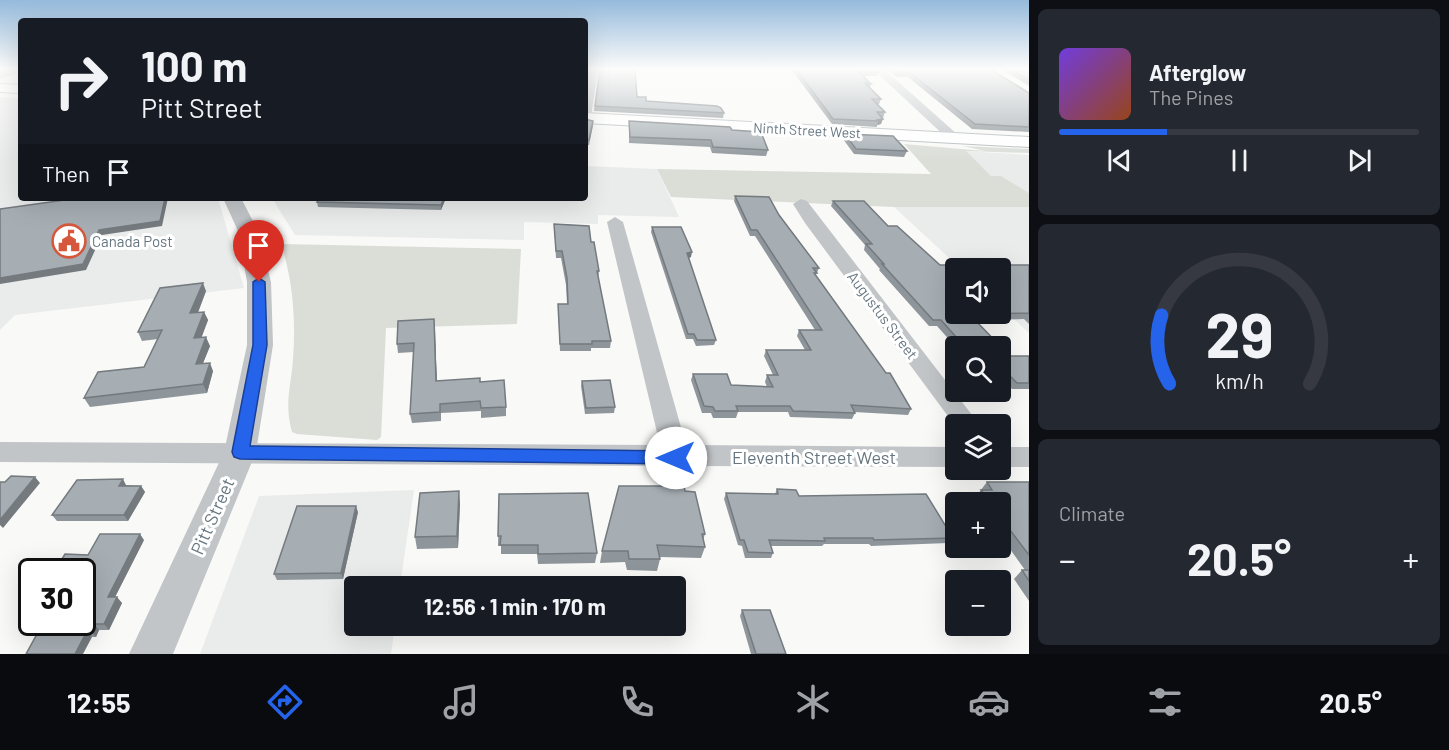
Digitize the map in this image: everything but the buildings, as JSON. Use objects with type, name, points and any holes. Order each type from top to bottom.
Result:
[{"type":"main road","name":"Ninth Street West","points":[[588,117],[1029,142]]},
{"type":"street","points":[[912,100],[954,138]]},
{"type":"street","name":"Pitt Street","points":[[150,654],[240,452],[260,345],[259,282],[248,231],[233,201]]},
{"type":"street","name":"Augustus Street","points":[[801,204],[813,223],[959,414]]},
{"type":"street","points":[[615,222],[676,458]]},
{"type":"street","name":"Eleventh Street West","points":[[0,453],[240,452],[676,458],[945,457]]},
{"type":"street","points":[[1011,457],[1029,457]]},
{"type":"shaded area","points":[[0,100],[18,100],[18,201],[219,201],[244,288],[15,315],[0,330]]},
{"type":"shaded area","points":[[904,144],[985,151],[963,146],[1029,149],[1029,153],[966,151],[991,176],[1001,176],[1029,193],[1029,207],[894,207],[671,197],[657,169],[931,174]]},
{"type":"shaded area","points":[[965,151],[1029,155],[1029,193],[1001,176],[991,176]]},
{"type":"shaded area","points":[[588,166],[657,169],[679,217],[598,215],[598,224],[524,222],[524,240],[295,235],[274,201],[588,201]]},
{"type":"shaded area","points":[[894,207],[1029,207],[1029,333],[1011,316],[1011,258],[949,258]]},
{"type":"shaded area","points":[[281,244],[521,249],[517,324],[386,328],[381,437],[377,440],[297,434],[292,432],[288,412],[294,345],[293,301]]},
{"type":"shaded area","points":[[414,490],[401,576],[344,576],[344,636],[394,636],[391,654],[200,654],[259,496]]},
{"type":"place","name":"Canada Post","points":[[69,241]]},
{"type":"route","points":[[259,282],[260,345],[240,452],[676,458]]}]
